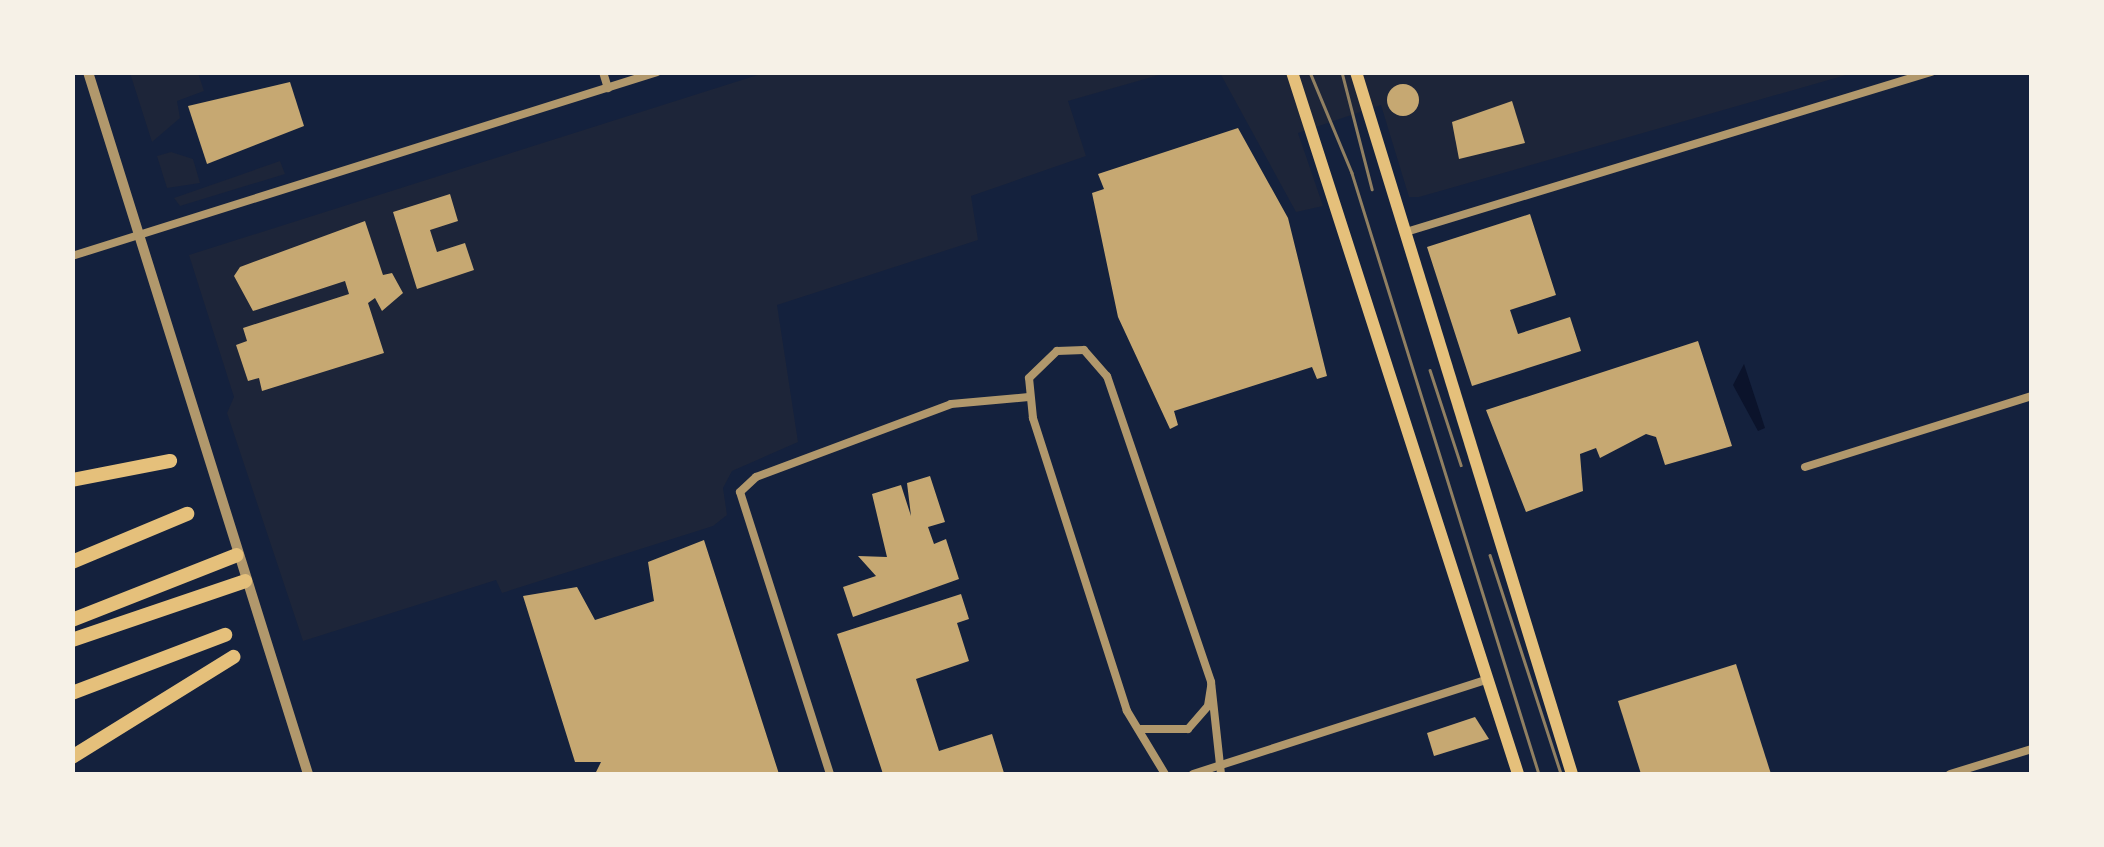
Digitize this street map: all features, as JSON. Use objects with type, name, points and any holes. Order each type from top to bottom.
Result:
[{"type":"highway","points":[[72,480],[170,461]]},
{"type":"highway","points":[[72,562],[187,514]]},
{"type":"highway","points":[[72,620],[237,555]]},
{"type":"highway","points":[[72,640],[246,580]]},
{"type":"highway","points":[[72,693],[225,635]]},
{"type":"highway","points":[[72,757],[233,657]]},
{"type":"main road","points":[[1292,72],[1518,774]]},
{"type":"main road","points":[[1356,72],[1362,111],[1572,774]]},
{"type":"street","points":[[88,72],[308,774]]},
{"type":"street","points":[[603,72],[608,88]]},
{"type":"street","points":[[72,256],[657,72]]},
{"type":"street","points":[[1402,234],[1931,72]]},
{"type":"street","points":[[1165,774],[1127,711],[1029,396],[1034,365],[1058,350],[1084,350],[1101,366],[1211,682],[1220,771]]},
{"type":"street","points":[[830,774],[740,492],[756,477],[951,404],[1029,396]]},
{"type":"street","points":[[1805,467],[2032,396]]},
{"type":"street","points":[[1193,774],[1220,771],[1489,679]]},
{"type":"street","points":[[1141,729],[1188,729],[1208,706],[1211,682]]},
{"type":"street","points":[[1950,774],[2032,749]]},
{"type":"shaded area","points":[[130,73],[198,73],[204,91],[177,101],[180,118],[152,142]]},
{"type":"shaded area","points":[[764,73],[1166,73],[1068,101],[1086,156],[971,196],[978,240],[777,305],[798,442],[732,471],[723,488],[727,515],[713,526],[502,593],[496,580],[303,641],[227,413],[234,397],[189,255]]},
{"type":"shaded area","points":[[1220,73],[1853,73],[1419,197],[1409,197],[1381,105],[1298,133],[1323,206],[1296,212]]},
{"type":"shaded area","points":[[171,152],[193,159],[200,183],[167,188],[157,156]]},
{"type":"shaded area","points":[[280,161],[285,174],[180,206],[174,198]]},
{"type":"shaded area","points":[[1744,364],[1765,428],[1758,431],[1733,385]]},
{"type":"building","points":[[290,82],[304,126],[207,164],[188,106]]},
{"type":"building","points":[[1403,84],[1415,88],[1419,100],[1415,112],[1403,116],[1391,112],[1387,100],[1391,88]]},
{"type":"building","points":[[1512,101],[1525,143],[1459,159],[1452,122]]},
{"type":"building","points":[[1238,128],[1288,218],[1327,376],[1317,379],[1312,367],[1174,411],[1178,425],[1170,429],[1118,317],[1092,193],[1104,189],[1098,174]]},
{"type":"building","points":[[450,194],[458,221],[430,230],[437,252],[465,243],[474,270],[417,289],[393,212]]},
{"type":"building","points":[[1530,214],[1556,295],[1510,310],[1518,334],[1570,317],[1581,351],[1472,386],[1427,247]]},
{"type":"building","points":[[365,221],[383,275],[392,273],[403,293],[382,311],[375,298],[368,303],[384,353],[262,391],[259,378],[248,381],[236,345],[247,341],[243,328],[349,294],[345,281],[253,311],[234,276],[240,267]]},
{"type":"building","points":[[1698,341],[1732,446],[1665,465],[1656,437],[1646,434],[1600,458],[1596,448],[1580,454],[1583,491],[1526,512],[1486,410]]},
{"type":"building","points":[[930,476],[945,522],[928,527],[934,544],[946,539],[959,579],[853,617],[843,587],[876,576],[858,556],[887,557],[872,494],[901,485],[911,516],[907,483]]},
{"type":"building","points":[[704,540],[779,774],[595,774],[601,762],[575,762],[523,596],[577,587],[595,620],[654,601],[648,562]]},
{"type":"building","points":[[961,594],[969,619],[957,623],[969,661],[916,679],[939,751],[992,734],[1004,773],[883,774],[837,634]]},
{"type":"building","points":[[1736,664],[1771,774],[1641,774],[1618,701]]},
{"type":"building","points":[[1475,717],[1489,739],[1434,756],[1427,733]]},
{"type":"tram line","points":[[1310,72],[1352,173],[1539,774]]},
{"type":"tram line","points":[[1342,72],[1372,189]]},
{"type":"tram line","points":[[1430,370],[1461,465]]},
{"type":"tram line","points":[[1490,555],[1561,774]]}]
